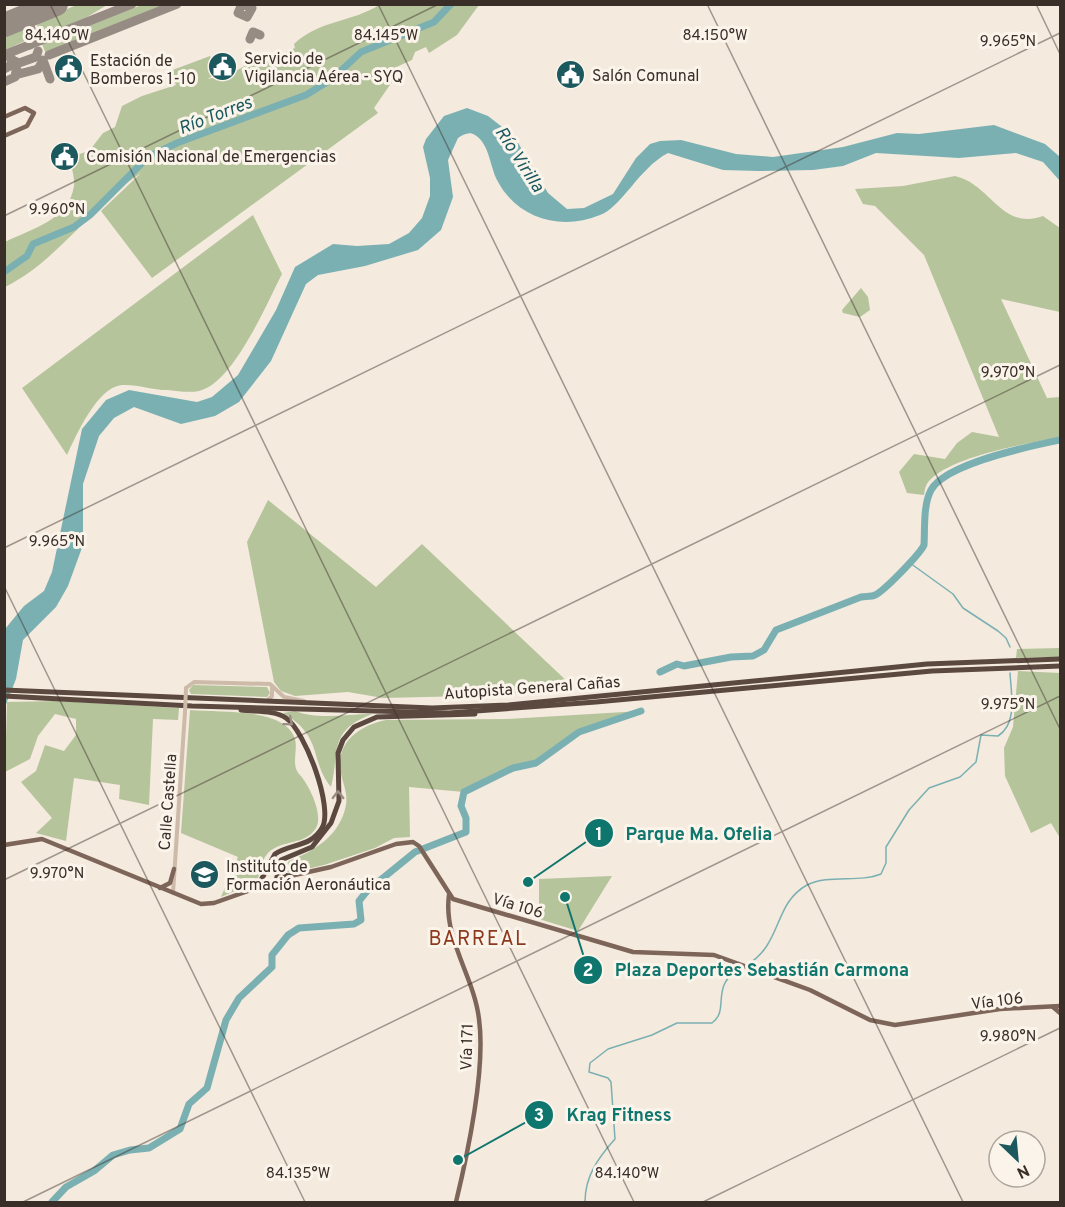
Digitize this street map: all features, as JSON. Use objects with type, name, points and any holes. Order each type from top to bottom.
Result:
[{"type":"highway","name":"Autopista General Cañas","points":[[4,696],[33,694],[420,708],[508,705],[927,664],[1060,659]]},
{"type":"highway","name":"Autopista General Cañas","points":[[4,690],[192,706],[391,713],[513,709],[932,671],[1017,666],[1060,667]]},
{"type":"highway","points":[[192,706],[280,715],[294,725],[304,741],[323,801],[324,824],[309,842],[275,854],[260,882],[249,890]]},
{"type":"highway","points":[[275,881],[278,866],[284,858],[312,847],[331,823],[339,801],[337,765],[339,749],[349,731],[359,723],[377,717],[443,717],[513,709]]},
{"type":"highway","points":[[278,866],[282,875],[290,876]]},
{"type":"highway","points":[[267,868],[275,881]]},
{"type":"main road","points":[[4,117],[25,108],[34,113],[27,126],[4,136]]},
{"type":"main road","points":[[4,845],[42,839],[173,894],[205,904],[290,876],[331,867],[396,844],[415,843],[449,895]]},
{"type":"main road","points":[[159,888],[170,883],[174,868]]},
{"type":"main road","name":"Vía 106","points":[[449,895],[453,899],[633,952],[714,955],[810,990],[870,1020],[895,1025],[1000,1009],[1060,1006]]},
{"type":"main road","name":"Vía 171","points":[[449,895],[448,922],[475,1000],[480,1028],[475,1107],[456,1203]]},
{"type":"main road","points":[[1053,1007],[1060,1013]]},
{"type":"street","name":"Calle Castella","points":[[173,894],[186,688],[194,682],[272,685]]},
{"type":"street","points":[[272,685],[288,698],[328,704]]},
{"type":"street","points":[[253,701],[271,698],[272,685]]},
{"type":"green space","points":[[79,4],[107,5],[87,17],[45,35],[38,31],[37,22]]},
{"type":"green space","points":[[144,4],[169,5],[46,54],[42,44]]},
{"type":"green space","points":[[379,5],[479,5],[457,35],[429,53],[426,47],[415,52],[412,60],[392,69],[394,79],[374,108],[378,113],[152,278],[101,211],[141,173],[123,186],[42,263],[5,287],[5,242],[37,228],[65,207],[71,198],[74,186],[70,158],[90,150],[103,133],[115,127],[122,106],[142,96],[176,85],[170,71],[210,56],[219,73],[207,79],[228,75],[256,60],[266,61],[295,48],[294,44],[314,30],[369,11]]},
{"type":"green space","points":[[19,27],[27,30],[27,40],[5,50],[5,33]]},
{"type":"green space","points":[[955,176],[978,188],[1006,212],[1029,219],[1043,216],[1060,228],[1060,312],[1001,299],[1047,398],[1060,397],[1060,437],[993,451],[958,463],[930,480],[924,495],[907,493],[899,472],[914,454],[945,459],[957,443],[972,432],[999,437],[924,255],[875,206],[863,204],[855,189],[903,186]]},
{"type":"green space","points":[[253,215],[282,274],[248,341],[236,359],[212,385],[199,391],[127,385],[113,388],[104,394],[88,414],[67,455],[22,388]]},
{"type":"green space","points":[[861,288],[868,297],[870,310],[860,317],[843,313],[842,310]]},
{"type":"green space","points":[[268,500],[376,587],[422,544],[571,685],[532,692],[383,698],[348,692],[295,696],[281,691],[274,682],[247,542]]},
{"type":"green space","points":[[1060,648],[1060,657],[1016,658],[1017,649]]},
{"type":"green space","points":[[1018,671],[1060,673],[1060,838],[1051,823],[1031,833],[1005,776],[1004,748],[1013,727]]},
{"type":"green space","points":[[193,685],[267,687],[270,693],[267,697],[191,694],[189,690]]},
{"type":"green space","points":[[57,701],[179,708],[178,720],[153,719],[149,805],[119,799],[120,785],[74,778],[66,841],[36,833],[52,818],[21,782],[36,771],[45,745],[64,751],[76,735],[76,719],[55,714],[38,736],[30,759],[5,772],[7,702]]},
{"type":"green space","points":[[190,710],[250,714],[278,721],[289,729],[295,739],[297,770],[307,784],[317,807],[318,822],[311,834],[268,853],[256,882],[221,897],[238,857],[181,833]]},
{"type":"green space","points":[[295,711],[323,716],[372,714],[348,728],[342,735],[338,743],[331,787],[324,777],[305,731],[283,713]]},
{"type":"green space","points":[[641,711],[579,732],[536,763],[513,769],[464,792],[409,787],[410,837],[394,838],[375,848],[324,865],[290,873],[283,870],[289,861],[325,841],[338,825],[346,805],[346,791],[340,769],[342,750],[352,736],[377,722],[506,719]]},
{"type":"green space","points":[[612,876],[578,931],[539,919],[539,879]]},
{"type":"water","name":"Río Virilla","points":[[467,108],[488,116],[514,136],[548,193],[567,209],[584,208],[613,194],[636,158],[650,144],[660,141],[681,140],[736,154],[773,157],[843,147],[897,133],[919,134],[994,125],[1045,144],[1060,157],[1060,181],[1043,162],[1016,153],[959,158],[876,153],[843,166],[813,170],[758,171],[723,170],[668,153],[648,168],[608,211],[585,220],[556,221],[541,218],[516,204],[497,180],[483,143],[475,135],[466,134],[458,138],[448,160],[453,197],[441,230],[418,250],[365,266],[318,275],[306,284],[271,361],[239,402],[215,416],[181,424],[134,407],[114,418],[99,436],[83,484],[83,545],[68,586],[56,607],[23,640],[16,679],[5,707],[5,629],[24,606],[44,591],[52,572],[82,429],[106,400],[129,390],[197,402],[212,397],[238,375],[276,310],[295,267],[333,244],[357,246],[389,244],[409,233],[422,218],[430,196],[430,178],[423,147],[426,139],[444,116]]},
{"type":"waterway","name":"Río Torres","points":[[4,272],[27,256],[33,244],[74,227],[90,215],[148,157],[177,143],[306,95],[332,79],[361,52],[434,22],[451,4]]},
{"type":"waterway","points":[[660,672],[677,664],[684,666],[731,657],[753,656],[764,650],[776,630],[861,597],[875,595],[901,572],[924,545],[928,496],[940,480],[953,472],[990,457],[1060,440]]},
{"type":"waterway","points":[[910,563],[953,594],[963,608],[998,631],[1006,638],[1010,647]]},
{"type":"waterway","points":[[747,965],[767,946],[788,902],[807,885],[825,880],[863,878],[881,874],[886,863],[886,847],[909,810],[929,788],[960,777],[976,762],[981,735],[998,736],[1004,731],[1012,708],[1010,673]]},
{"type":"waterway","points":[[52,1202],[66,1187],[94,1171],[113,1155],[149,1148],[180,1129],[189,1104],[207,1088],[226,1020],[239,998],[272,967],[272,955],[288,935],[299,928],[354,924],[361,920],[359,901],[367,891],[415,852],[466,832],[466,818],[461,806],[464,792],[513,768],[536,763],[579,732],[641,711]]},
{"type":"waterway","points":[[585,1202],[590,1176],[603,1153],[615,1139],[611,1082],[608,1078],[589,1072],[590,1063],[608,1049],[652,1035],[677,1023],[712,1023],[720,1011],[726,982],[742,967]]},
{"type":"taxiway","points":[[4,55],[132,4]]},
{"type":"taxiway","points":[[49,55],[177,4]]},
{"type":"taxiway","points":[[242,4],[252,8],[247,17],[238,13],[242,4]]},
{"type":"taxiway","points":[[30,45],[34,38],[29,23],[33,14]]},
{"type":"taxiway","points":[[250,39],[253,32],[260,35]]},
{"type":"taxiway","points":[[4,69],[10,66],[12,60],[19,63],[36,57],[38,51]]},
{"type":"taxiway","points":[[5,55],[11,58],[19,74],[38,69],[43,61]]},
{"type":"taxiway","points":[[43,60],[50,79]]},
{"type":"taxiway","points":[[4,82],[15,77],[16,71]]},
{"type":"runway","points":[[4,25],[56,4]]},
{"type":"place","name":"Servicio de Vigilancia Aérea - SYQ","points":[[223,67]]},
{"type":"place","name":"Estación de Bomberos 1-10","points":[[69,69]]},
{"type":"place","name":"Salón Comunal","points":[[571,75]]},
{"type":"place","name":"Comisión Nacional de Emergencias","points":[[65,156]]},
{"type":"place","name":"Instituto de Formación Aeronáutica","points":[[205,875]]},
{"type":"place","name":"Parque Ma. Ofelia","points":[[528,882]]},
{"type":"place","name":"Plaza Deportes Sebastián Carmona","points":[[565,897]]},
{"type":"place","name":"Krag Fitness","points":[[458,1160]]},
{"type":"district","name":"BARREAL","points":[[478,938]]}]
